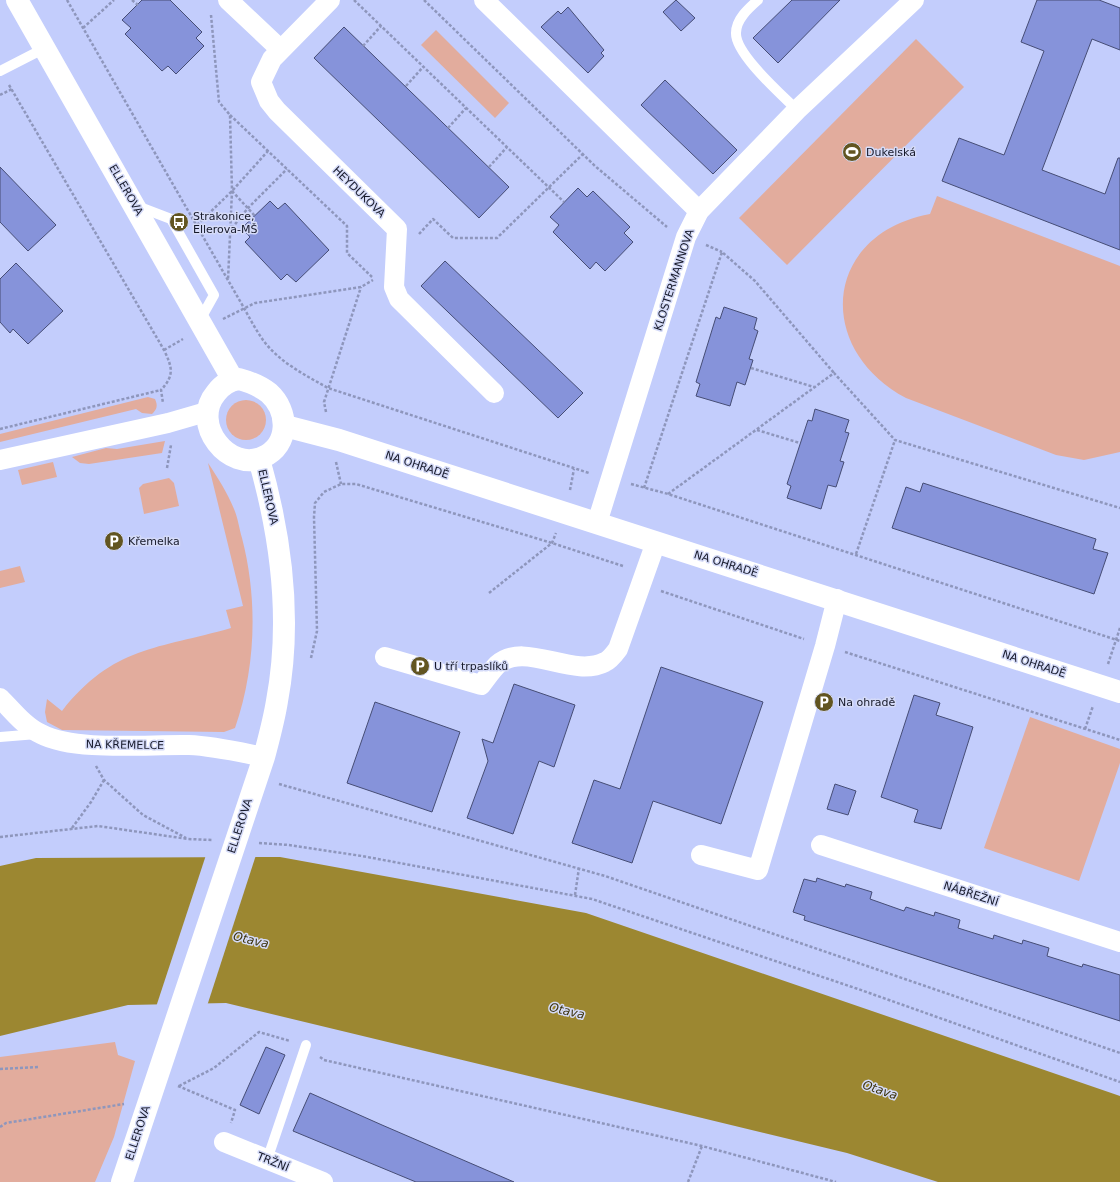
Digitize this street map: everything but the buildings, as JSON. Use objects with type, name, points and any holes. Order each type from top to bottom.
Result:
[{"type":"street","name":"HEYDUKOVA","points":[[330,0],[280,49],[272,59],[261,82],[269,101],[277,111],[397,229],[394,287],[399,299],[494,393]]},
{"type":"street","points":[[484,0],[699,211]]},
{"type":"street","name":"KLOSTERMANNOVA","points":[[597,523],[686,237],[699,211],[797,110],[914,0]]},
{"type":"street","points":[[219,4],[280,49]]},
{"type":"street","name":"ELLEROVA","points":[[20,5],[233,380]]},
{"type":"street","points":[[233,380],[250,382],[269,394],[278,404],[283,415],[285,426],[282,438],[276,448],[268,455],[259,459],[245,459],[232,455],[222,448],[209,431],[206,412],[213,395],[225,384],[233,380]]},
{"type":"street","points":[[0,460],[168,423],[206,412]]},
{"type":"street","name":"NA OHRADĚ","points":[[285,426],[331,437],[564,513],[837,599],[1120,692]]},
{"type":"street","name":"ELLEROVA","points":[[122,1182],[264,757],[278,699],[283,640],[282,580],[276,530],[259,459]]},
{"type":"street","points":[[384,657],[481,685],[497,665],[509,658],[533,657],[565,665],[589,666],[606,662],[618,649],[656,542]]},
{"type":"street","points":[[701,855],[758,870],[837,599]]},
{"type":"street","name":"NA KŘEMELCE","points":[[0,698],[39,734],[47,737],[83,745],[190,745],[216,748],[264,757]]},
{"type":"street","name":"NÁBŘEŽNÍ","points":[[821,845],[1120,942]]},
{"type":"street","name":"TRŽNÍ","points":[[224,1142],[323,1182]]},
{"type":"lane","points":[[4,0],[20,5]]},
{"type":"lane","points":[[758,0],[746,11],[738,23],[735,34],[742,50],[751,64],[797,110]]},
{"type":"lane","points":[[0,70],[45,48]]},
{"type":"lane","points":[[0,736],[39,734]]},
{"type":"lane","points":[[267,1160],[306,1045]]},
{"type":"path","points":[[68,0],[228,281],[264,341],[281,359],[302,374],[328,388],[574,469],[668,494],[1120,641]]},
{"type":"path","points":[[83,28],[114,0]]},
{"type":"path","points":[[132,0],[138,5]]},
{"type":"path","points":[[354,0],[564,202]]},
{"type":"path","points":[[424,0],[583,154],[663,225],[686,237],[722,252],[754,281],[895,440],[1120,508]]},
{"type":"path","points":[[219,4],[219,102],[347,226],[347,253],[374,279],[361,287],[255,302],[244,308]]},
{"type":"path","points":[[363,46],[381,26]]},
{"type":"path","points":[[406,86],[423,67]]},
{"type":"path","points":[[0,70],[164,350],[171,365],[171,374],[167,383],[161,390],[0,429]]},
{"type":"path","points":[[0,95],[12,89]]},
{"type":"path","points":[[448,128],[466,108]]},
{"type":"path","points":[[228,281],[232,191],[230,114]]},
{"type":"path","points":[[489,167],[507,147]]},
{"type":"path","points":[[197,225],[232,191],[268,151]]},
{"type":"path","points":[[396,257],[433,219],[453,238],[497,238],[583,154]]},
{"type":"path","points":[[231,228],[248,208],[287,169]]},
{"type":"path","points":[[232,191],[255,216]]},
{"type":"path","points":[[644,488],[722,252]]},
{"type":"path","points":[[341,484],[324,402],[361,287]]},
{"type":"path","points":[[750,368],[815,387]]},
{"type":"path","points":[[668,494],[834,373]]},
{"type":"path","points":[[161,390],[168,423]]},
{"type":"path","points":[[757,429],[800,443]]},
{"type":"path","points":[[856,554],[895,440]]},
{"type":"path","points":[[168,468],[171,442]]},
{"type":"path","points":[[489,593],[552,543],[564,513],[574,469]]},
{"type":"path","points":[[311,658],[317,631],[314,530],[315,503],[324,492],[341,484],[356,484],[623,566]]},
{"type":"path","points":[[641,584],[824,646],[1120,740]]},
{"type":"path","points":[[83,745],[104,780],[143,815],[188,839]]},
{"type":"path","points":[[71,829],[91,802],[104,780]]},
{"type":"path","points":[[274,783],[579,868],[1120,1053]]},
{"type":"path","points":[[0,837],[98,826],[188,839],[219,841]]},
{"type":"path","points":[[258,843],[288,845],[362,856],[592,899],[858,989],[1120,1082]]},
{"type":"path","points":[[575,895],[579,868]]},
{"type":"path","points":[[0,1127],[6,1123],[131,1102],[178,1086],[214,1068],[260,1032],[306,1045],[324,1060],[702,1146],[836,1182]]},
{"type":"path","points":[[0,1069],[39,1067]]},
{"type":"path","points":[[178,1086],[235,1110],[224,1142]]},
{"type":"path","points":[[688,1182],[702,1146]]},
{"type":"shaded area","points":[[436,30],[509,103],[495,118],[421,45]]},
{"type":"shaded area","name":"Dukelská","points":[[916,39],[964,87],[787,265],[739,218]]},
{"type":"shaded area","points":[[937,196],[1120,266],[1120,452],[1084,460],[1056,455],[906,398],[876,377],[856,351],[845,324],[843,295],[851,268],[868,244],[894,226],[930,214]]},
{"type":"shaded area","points":[[148,397],[155,399],[157,406],[152,414],[142,413],[136,409],[0,442],[0,434]]},
{"type":"shaded area","points":[[250,400],[257,403],[263,409],[266,420],[265,428],[257,437],[250,440],[242,440],[235,437],[227,428],[226,416],[229,409],[238,401]]},
{"type":"shaded area","points":[[165,441],[162,453],[89,464],[80,463],[72,457],[106,448],[117,449]]},
{"type":"shaded area","points":[[53,462],[57,477],[22,485],[18,470]]},
{"type":"shaded area","points":[[208,463],[219,480],[235,512],[242,538],[251,585],[251,657],[242,705],[235,728],[224,732],[62,730],[47,722],[45,712],[47,699],[62,711],[81,690],[100,674],[119,662],[138,653],[159,646],[231,628],[226,610],[243,606]]},
{"type":"shaded area","points":[[169,478],[174,483],[179,506],[144,514],[139,488],[143,484]]},
{"type":"shaded area","points":[[20,566],[25,582],[0,588],[0,571]]},
{"type":"shaded area","points":[[1030,717],[1120,749],[1120,763],[1079,881],[984,848]]},
{"type":"shaded area","points":[[115,1042],[118,1055],[135,1061],[114,1137],[95,1182],[0,1182],[0,1057]]},
{"type":"water","name":"Otava","points":[[280,857],[586,913],[1120,1096],[1120,1182],[938,1182],[847,1153],[226,1003],[128,1005],[0,1036],[0,866],[36,858]]},
{"type":"pier","points":[[206,855],[256,855],[207,1006],[156,1007]]},
{"type":"place","name":"Dukelská","points":[[852,152]]},
{"type":"place","name":"Strakonice, Ellerova-MŠ","points":[[179,222]]},
{"type":"place","name":"Křemelka","points":[[114,541]]},
{"type":"place","name":"U tří trpaslíků","points":[[420,666]]},
{"type":"place","name":"Na ohradě","points":[[824,702]]}]
